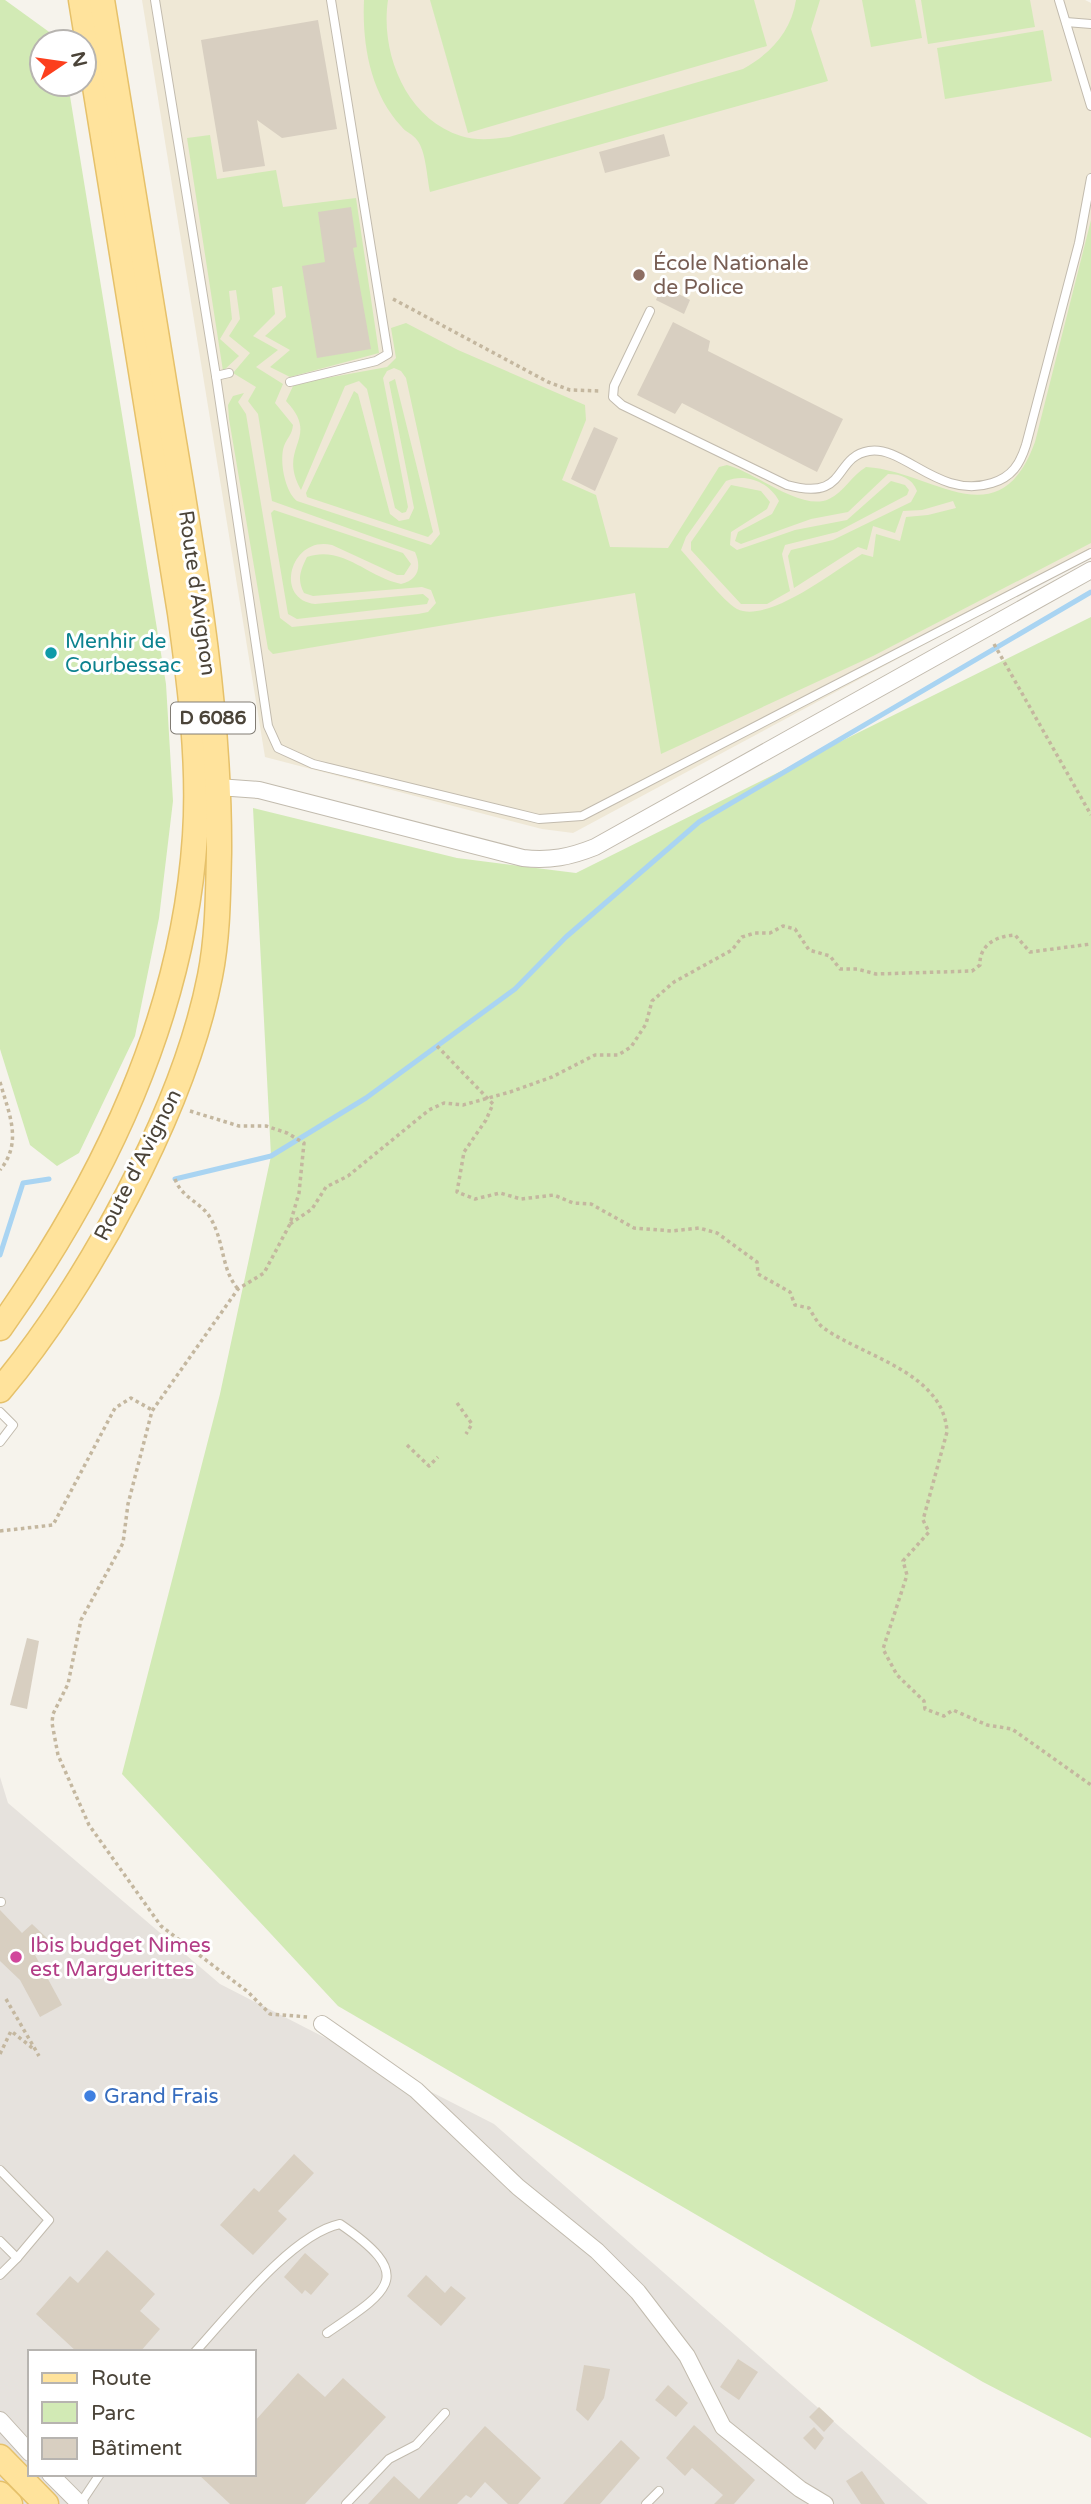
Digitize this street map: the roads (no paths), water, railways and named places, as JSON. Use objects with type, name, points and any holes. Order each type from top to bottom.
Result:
[{"type":"main road","name":"Route d'Avignon","points":[[0,1328],[72,1216],[125,1114],[141,1075],[165,1007],[180,947],[195,834],[193,736],[182,624],[81,0]]},
{"type":"main road","name":"Route d'Avignon","points":[[0,1390],[76,1281],[110,1224],[171,1105],[186,1068],[210,975],[219,878],[218,788],[206,651],[186,510],[102,0]]},
{"type":"main road","points":[[0,2457],[46,2504]]},
{"type":"main road","points":[[0,2494],[9,2504]]},
{"type":"street","points":[[218,788],[259,790],[523,858],[545,860],[571,856],[607,840],[1091,570]]},
{"type":"street","points":[[322,2024],[416,2090],[518,2187],[620,2273],[687,2356],[723,2427],[800,2489],[825,2504]]},
{"type":"street","points":[[0,2420],[28,2451]]},
{"type":"street","points":[[52,2476],[80,2504]]},
{"type":"lane","points":[[155,0],[216,376],[268,726],[278,748],[313,764],[539,819],[582,816],[1091,553]]},
{"type":"lane","points":[[290,382],[385,358],[388,348],[331,0]]},
{"type":"lane","points":[[1059,0],[1091,106]]},
{"type":"lane","points":[[1066,22],[1091,24]]},
{"type":"lane","points":[[650,311],[614,392],[613,397],[622,405],[787,485],[806,490],[827,486],[852,460],[872,450],[884,452],[960,486],[981,486],[998,482],[1014,470],[1026,445],[1090,197],[1091,178]]},
{"type":"lane","points":[[216,376],[229,373]]},
{"type":"lane","points":[[0,1412],[13,1425],[0,1442]]},
{"type":"lane","points":[[0,2170],[49,2220],[0,2275]]},
{"type":"lane","points":[[197,2350],[274,2267],[325,2227],[340,2224],[369,2244],[385,2265],[388,2275],[386,2288],[373,2301],[327,2333]]},
{"type":"lane","points":[[0,2241],[17,2258]]},
{"type":"lane","points":[[346,2504],[389,2459],[416,2445],[445,2413]]},
{"type":"lane","points":[[80,2504],[99,2476]]},
{"type":"lane","points":[[646,2504],[659,2491]]},
{"type":"waterway","points":[[175,1179],[271,1156],[366,1098],[515,989],[566,937],[699,822],[1091,592]]},
{"type":"waterway","points":[[0,1255],[23,1183],[49,1179]]},
{"type":"place","name":"École Nationale de Police","points":[[639,275]]},
{"type":"place","name":"Menhir de Courbessac","points":[[51,653]]},
{"type":"place","name":"Ibis budget Nimes est Marguerittes","points":[[16,1957]]},
{"type":"place","name":"Grand Frais","points":[[90,2096]]}]
